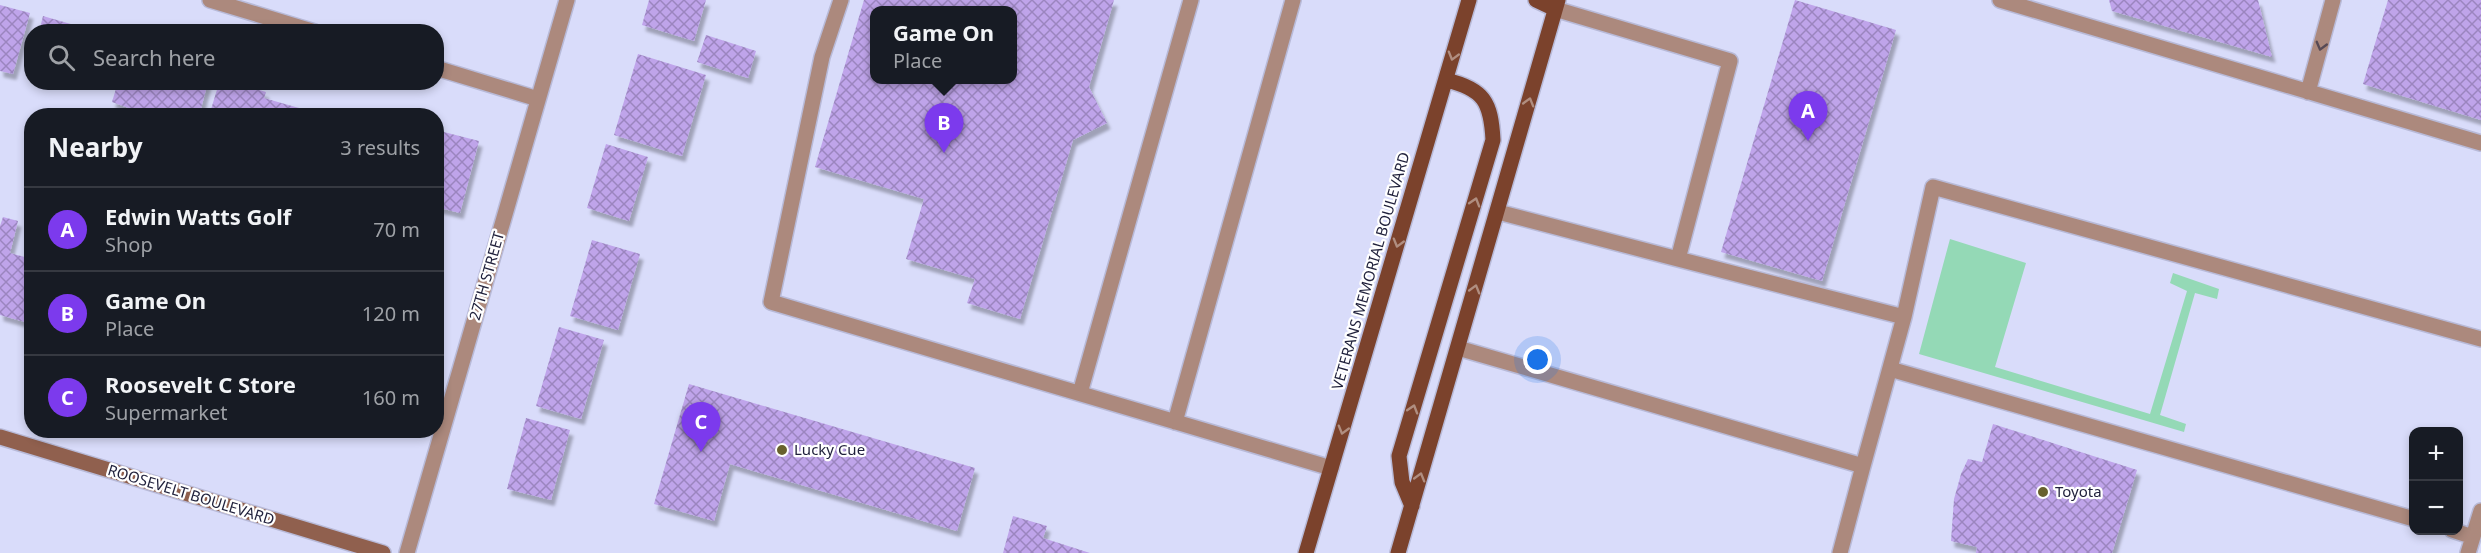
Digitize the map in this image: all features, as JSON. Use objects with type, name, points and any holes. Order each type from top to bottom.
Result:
[{"type":"main road","name":"VETERANS MEMORIAL BOULEVARD","points":[[1306,553],[1469,0]]},
{"type":"main road","points":[[1398,553],[1556,5],[1536,0]]},
{"type":"main road","points":[[1412,506],[1402,482],[1399,456],[1493,140],[1491,115],[1481,96],[1468,86],[1446,80]]},
{"type":"street","points":[[210,0],[289,24]]},
{"type":"street","name":"27TH STREET","points":[[444,425],[567,0]]},
{"type":"street","points":[[841,0],[822,57],[771,302],[1331,468]]},
{"type":"street","points":[[1080,393],[1191,0]]},
{"type":"street","points":[[1175,422],[1293,0]]},
{"type":"street","points":[[2308,92],[2334,0]]},
{"type":"street","points":[[2004,1],[2481,143]]},
{"type":"street","points":[[1556,5],[1730,61],[1678,260]]},
{"type":"street","points":[[444,70],[538,99]]},
{"type":"street","points":[[1840,553],[1904,317],[1933,188],[2481,339]]},
{"type":"street","points":[[1498,212],[1904,317]]},
{"type":"street","points":[[1458,348],[1863,466]]},
{"type":"street","points":[[1890,369],[2409,518]]},
{"type":"street","name":"ROOSEVELT BOULEVARD","points":[[0,437],[382,553]]},
{"type":"street","name":"27TH STREET","points":[[407,553],[440,438]]},
{"type":"street","points":[[2468,553],[2481,511]]},
{"type":"street","points":[[2463,534],[2473,537]]},
{"type":"green space","points":[[1950,239],[2026,263],[1995,367],[2150,414],[2187,291],[2170,283],[2173,273],[2219,289],[2217,299],[2195,293],[2160,415],[2186,424],[2184,432],[1919,354]]},
{"type":"building","points":[[649,0],[706,0],[694,41],[642,25]]},
{"type":"building","points":[[864,0],[1114,0],[1089,87],[1107,123],[1073,140],[1020,319],[967,303],[975,279],[906,259],[924,199],[815,167]]},
{"type":"building","points":[[1795,0],[1896,30],[1822,281],[1721,252]]},
{"type":"building","points":[[2109,0],[2258,0],[2272,57],[2112,11]]},
{"type":"building","points":[[2388,0],[2481,0],[2481,120],[2363,84]]},
{"type":"building","points":[[0,5],[30,13],[27,24],[24,24],[24,35],[13,74],[0,71]]},
{"type":"building","points":[[43,16],[71,24],[41,24]]},
{"type":"building","points":[[706,35],[756,51],[748,78],[697,62]]},
{"type":"building","points":[[638,54],[706,75],[682,156],[614,135]]},
{"type":"building","points":[[116,90],[206,90],[201,108],[129,108],[112,102]]},
{"type":"building","points":[[217,90],[259,90],[266,92],[264,98],[299,108],[211,108]]},
{"type":"building","points":[[444,132],[479,141],[460,213],[444,209]]},
{"type":"building","points":[[606,144],[648,157],[629,221],[587,208]]},
{"type":"building","points":[[3,217],[18,221],[10,253],[24,257],[24,322],[0,315],[0,226]]},
{"type":"building","points":[[592,240],[640,254],[618,330],[570,316]]},
{"type":"building","points":[[559,327],[604,340],[581,419],[536,406]]},
{"type":"building","points":[[689,384],[975,468],[957,531],[730,464],[714,521],[654,504]]},
{"type":"building","points":[[526,418],[570,430],[551,500],[507,489]]},
{"type":"building","name":"Toyota","points":[[1993,424],[2137,470],[2112,553],[1976,553],[1977,547],[1951,541],[1954,499],[1961,474],[1968,459],[1982,462]]},
{"type":"building","points":[[1013,516],[1047,526],[1043,538],[1090,553],[1003,553]]},
{"type":"place","name":"Edwin Watts Golf","points":[[1808,141]]},
{"type":"place","name":"Game On","points":[[944,153]]},
{"type":"place","name":"Lucky Cue","points":[[782,450]]},
{"type":"place","name":"Roosevelt C Store","points":[[701,452]]},
{"type":"place","name":"Toyota","points":[[2043,492]]}]
